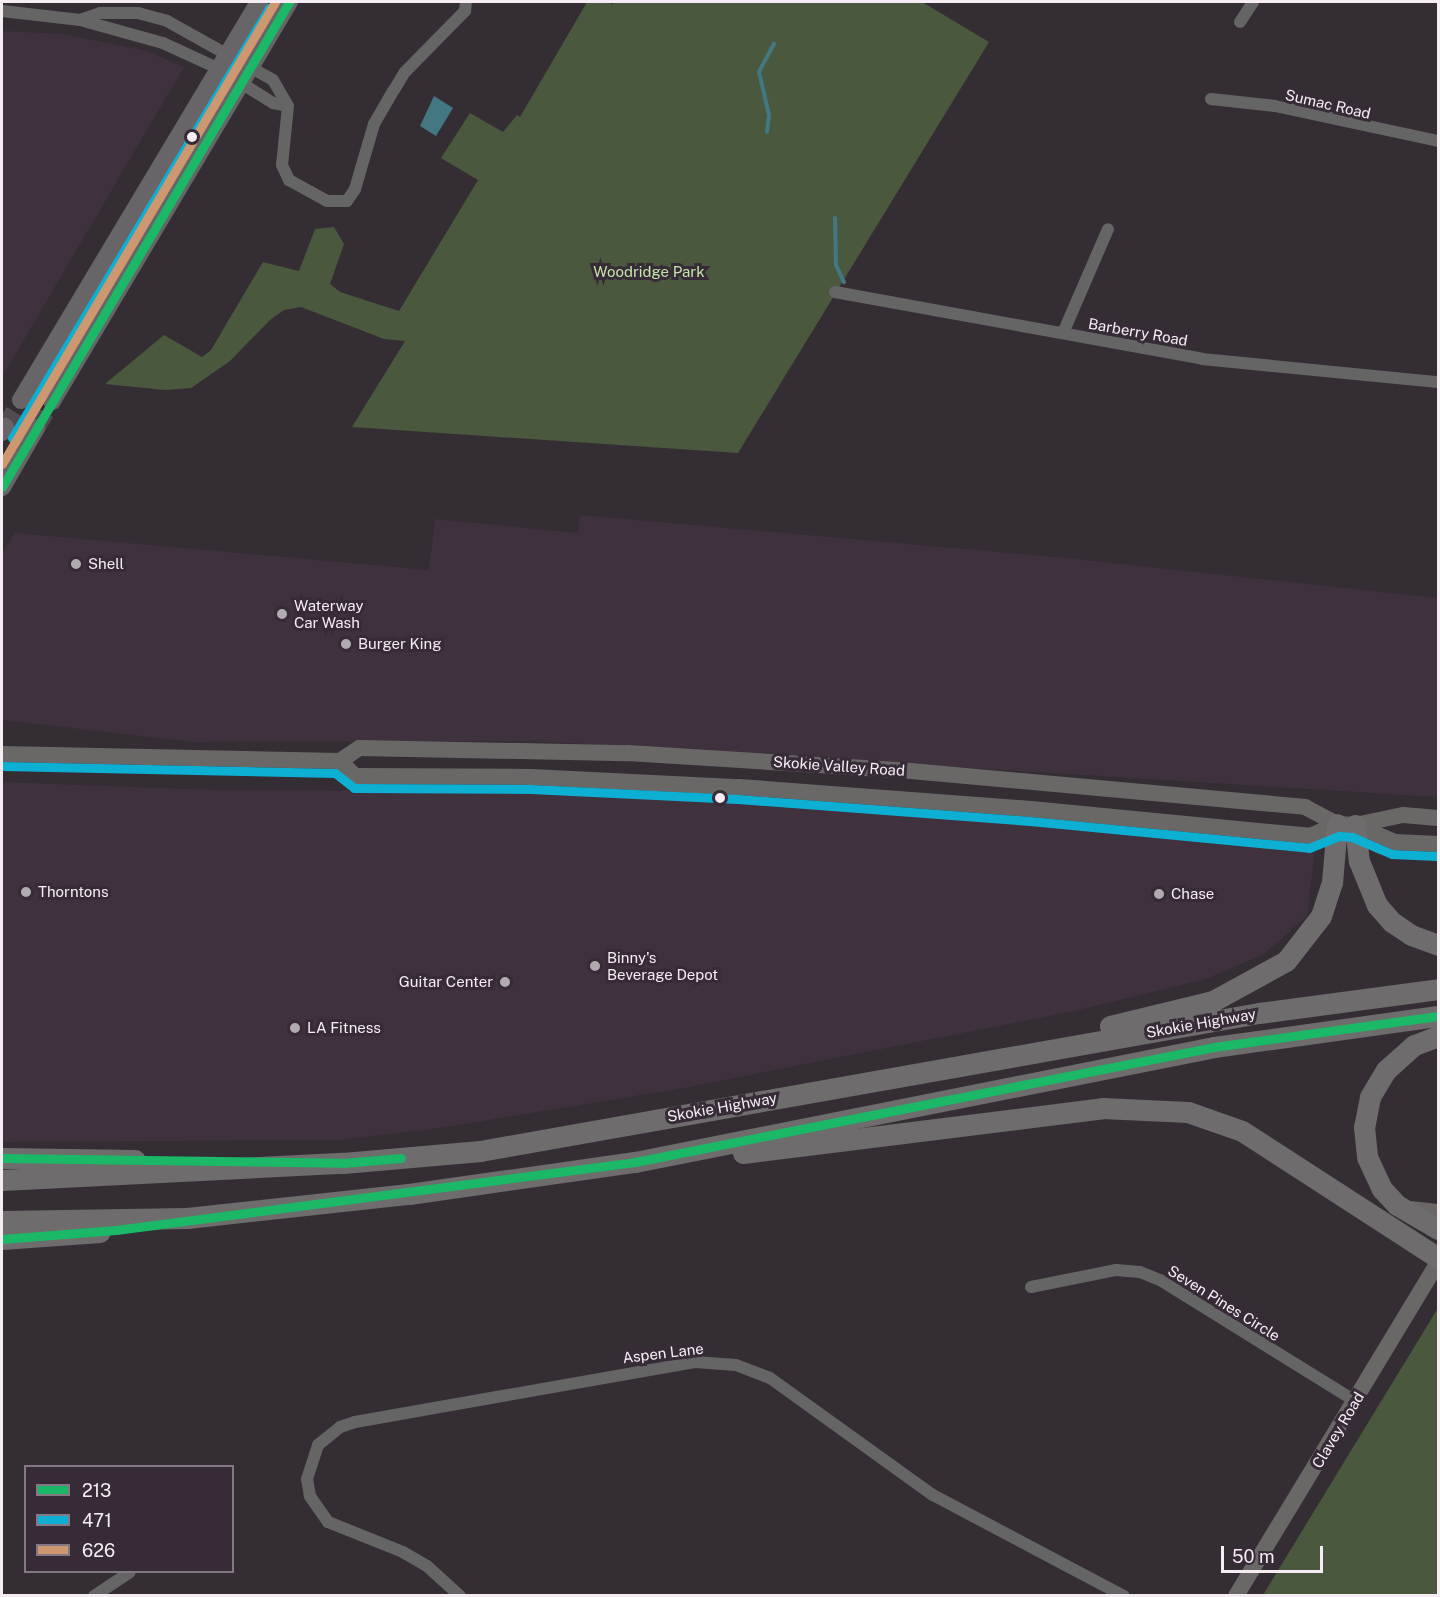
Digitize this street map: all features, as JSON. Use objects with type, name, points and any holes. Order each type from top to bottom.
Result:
[{"type":"highway","points":[[1346,824],[1377,905],[1401,929],[1438,945]]},
{"type":"highway","points":[[972,1062],[1040,1042],[1213,1001],[1265,976],[1300,947],[1321,916],[1332,883],[1346,824]]},
{"type":"highway","name":"Skokie Highway","points":[[2,1180],[343,1163],[480,1151],[1258,1013],[1438,989]]},
{"type":"highway","name":"Skokie Highway","points":[[2,1221],[186,1218],[409,1194],[634,1162],[1214,1047],[1438,1016]]},
{"type":"highway","points":[[1438,1036],[1414,1045],[1386,1070],[1366,1111],[1367,1157],[1382,1189],[1397,1205],[1438,1229]]},
{"type":"highway","points":[[634,1162],[743,1153],[1102,1108],[1156,1108],[1188,1112],[1242,1131],[1438,1258]]},
{"type":"highway","points":[[2,1158],[343,1163]]},
{"type":"highway","points":[[2,1239],[116,1230],[186,1218]]},
{"type":"main road","points":[[21,400],[259,2]]},
{"type":"main road","points":[[52,401],[240,82],[290,2]]},
{"type":"main road","points":[[2,486],[36,428]]},
{"type":"main road","name":"Skokie Valley Road","points":[[2,754],[340,761],[359,748],[628,753],[741,760],[900,770],[1305,807],[1395,842],[1438,844]]},
{"type":"main road","points":[[627,780],[628,753]]},
{"type":"main road","points":[[739,787],[741,760]]},
{"type":"main road","name":"Skokie Valley Road","points":[[340,761],[355,776],[627,780],[739,787],[1031,809],[1310,836],[1346,824],[1402,814],[1438,818]]},
{"type":"main road","points":[[1397,1205],[1428,1214],[1438,1212]]},
{"type":"main road","name":"Clavey Road","points":[[1236,1596],[1438,1263]]},
{"type":"street","points":[[2,11],[80,20],[222,61],[250,66],[273,80],[288,106],[282,165],[289,180],[327,201],[347,201],[355,189],[374,124],[405,72],[465,11],[466,2]]},
{"type":"street","points":[[1240,22],[1253,2]]},
{"type":"street","points":[[80,20],[100,13],[138,12],[167,21],[222,61],[240,82],[273,103],[288,106]]},
{"type":"street","name":"Sumac Road","points":[[1211,99],[1275,106],[1438,141]]},
{"type":"street","points":[[1064,333],[1108,229]]},
{"type":"street","name":"Barberry Road","points":[[835,292],[1260,367],[1438,382]]},
{"type":"street","name":"Seven Pines Circle","points":[[1030,1287],[1116,1270],[1140,1272],[1160,1280],[1355,1401]]},
{"type":"street","name":"Aspen Lane","points":[[460,1596],[427,1566],[404,1552],[336,1526],[315,1508],[307,1479],[308,1464],[318,1445],[340,1427],[634,1371],[716,1362],[770,1378],[933,1495],[1124,1596]]},
{"type":"street","points":[[94,1596],[128,1573]]},
{"type":"shaded area","points":[[2,31],[63,34],[147,51],[184,67],[2,377]]},
{"type":"shaded area","points":[[580,515],[1066,558],[1438,598],[1438,797],[535,741],[194,742],[2,720],[2,553],[15,533],[429,570],[435,519],[578,533]]},
{"type":"shaded area","points":[[2,782],[212,790],[554,792],[968,814],[1315,850],[1307,916],[1264,954],[1206,979],[1074,1011],[689,1087],[440,1128],[339,1140],[2,1142]]},
{"type":"green space","name":"Woodridge Park","points":[[587,2],[611,2],[612,5],[614,2],[922,2],[989,42],[738,453],[352,427],[405,341],[384,339],[301,307],[284,310],[270,320],[230,361],[191,388],[165,390],[105,384],[164,335],[202,357],[211,350],[263,262],[299,271],[315,229],[334,227],[344,244],[330,284],[340,292],[399,311],[478,180],[441,158],[470,113],[503,132],[517,115],[520,117]]},
{"type":"green space","points":[[1438,1308],[1438,1595],[1263,1595]]},
{"type":"water","points":[[434,96],[453,108],[436,136],[420,126]]},
{"type":"waterway","points":[[767,132],[769,115],[759,72],[774,44]]},
{"type":"waterway","points":[[835,218],[836,265],[844,282]]},
{"type":"tunnel","points":[[5,427],[21,400]]},
{"type":"tunnel","points":[[36,428],[52,401]]},
{"type":"transit line","name":"626","points":[[2,464],[275,2]]},
{"type":"transit line","name":"213","points":[[2,487],[289,2]]},
{"type":"transit line","name":"471","points":[[12,438],[269,8]]},
{"type":"transit line","name":"471","points":[[2,766],[335,773],[354,788],[531,789],[738,799],[1030,821],[1309,848],[1339,836],[1352,837],[1392,854],[1437,856]]},
{"type":"transit line","name":"213","points":[[2,1239],[116,1230],[635,1162],[1214,1047],[1438,1016]]},
{"type":"transit line","name":"213","points":[[2,1158],[343,1163],[401,1158]]},
{"type":"place","name":"Shell","points":[[76,564]]},
{"type":"place","name":"Waterway Car Wash","points":[[282,614]]},
{"type":"place","name":"Burger King","points":[[346,644]]},
{"type":"place","name":"Thorntons","points":[[26,892]]},
{"type":"place","name":"Chase","points":[[1159,894]]},
{"type":"place","name":"Binny's Beverage Depot","points":[[595,966]]},
{"type":"place","name":"Guitar Center","points":[[505,982]]},
{"type":"place","name":"LA Fitness","points":[[295,1028]]}]
